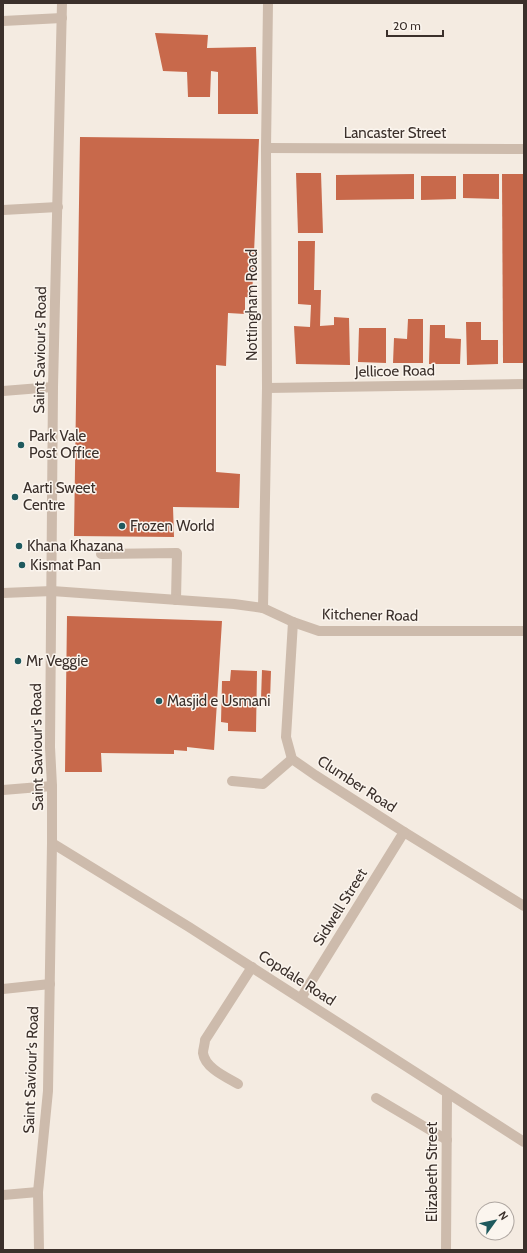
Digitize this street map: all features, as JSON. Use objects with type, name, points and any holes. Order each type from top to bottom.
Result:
[{"type":"street","name":"Saint Saviour's Road","points":[[39,1250],[38,1192],[48,1091],[50,984],[52,843],[50,747],[53,387],[62,3]]},
{"type":"street","name":"Nottingham Road","points":[[263,608],[267,388],[266,148],[268,3]]},
{"type":"street","points":[[3,21],[62,18]]},
{"type":"street","name":"Lancaster Street","points":[[266,148],[524,149]]},
{"type":"street","points":[[3,210],[58,207]]},
{"type":"street","name":"Jellicoe Road","points":[[267,388],[524,384]]},
{"type":"street","points":[[3,391],[53,387]]},
{"type":"street","points":[[101,554],[177,553],[176,600]]},
{"type":"street","name":"Kitchener Road","points":[[3,593],[52,591],[263,608],[293,622],[319,631],[524,631]]},
{"type":"street","points":[[232,781],[263,784],[292,759],[286,737],[293,622]]},
{"type":"street","name":"Clumber Road","points":[[292,759],[404,832],[524,906]]},
{"type":"street","points":[[3,790],[52,786]]},
{"type":"street","name":"Sidwell Street","points":[[301,998],[404,832]]},
{"type":"street","name":"Copdale Road","points":[[52,843],[301,998],[447,1094],[524,1142]]},
{"type":"street","points":[[238,1084],[217,1072],[207,1062],[203,1053],[205,1040],[252,967]]},
{"type":"street","points":[[3,989],[50,984]]},
{"type":"street","name":"Elizabeth Street","points":[[446,1250],[447,1094]]},
{"type":"street","points":[[376,1098],[447,1140]]},
{"type":"street","points":[[3,1195],[38,1192]]},
{"type":"building","points":[[155,33],[208,35],[207,48],[256,47],[258,114],[218,114],[218,72],[211,71],[210,97],[188,97],[187,72],[163,71]]},
{"type":"building","points":[[80,137],[259,139],[252,298],[245,297],[245,314],[228,313],[226,366],[216,365],[216,472],[240,474],[239,508],[173,507],[174,537],[74,536]]},
{"type":"building","points":[[296,173],[321,173],[323,233],[298,233]]},
{"type":"building","points":[[414,174],[414,199],[336,200],[336,175]]},
{"type":"building","points":[[463,174],[499,174],[499,199],[463,198]]},
{"type":"building","points":[[502,174],[524,174],[524,363],[503,363]]},
{"type":"building","points":[[421,176],[456,176],[456,199],[421,200]]},
{"type":"building","points":[[298,241],[315,241],[314,290],[321,290],[320,326],[334,325],[334,317],[349,318],[350,365],[296,364],[294,326],[310,327],[311,305],[298,304]]},
{"type":"building","points":[[408,319],[423,319],[423,363],[393,363],[394,338],[407,339]]},
{"type":"building","points":[[466,322],[481,322],[481,340],[498,340],[498,364],[467,365]]},
{"type":"building","points":[[430,325],[445,325],[445,338],[461,339],[460,364],[429,364]]},
{"type":"building","points":[[359,328],[386,328],[386,363],[358,362]]},
{"type":"building","name":"Masjid e Usmani","points":[[67,616],[222,621],[214,750],[187,747],[187,751],[174,750],[174,754],[101,753],[102,772],[65,772]]},
{"type":"building","points":[[231,670],[257,671],[256,732],[228,731],[228,723],[221,722],[222,681],[230,681]]},
{"type":"building","points":[[262,670],[271,671],[270,700],[261,699]]},
{"type":"place","name":"Park Vale Post Office","points":[[21,445]]},
{"type":"place","name":"Aarti Sweet Centre","points":[[15,497]]},
{"type":"place","name":"Frozen World","points":[[122,526]]},
{"type":"place","name":"Khana Khazana","points":[[19,546]]},
{"type":"place","name":"Kismat Pan","points":[[22,565]]},
{"type":"place","name":"Mr Veggie","points":[[18,661]]},
{"type":"place","name":"Masjid e Usmani","points":[[159,701]]}]
